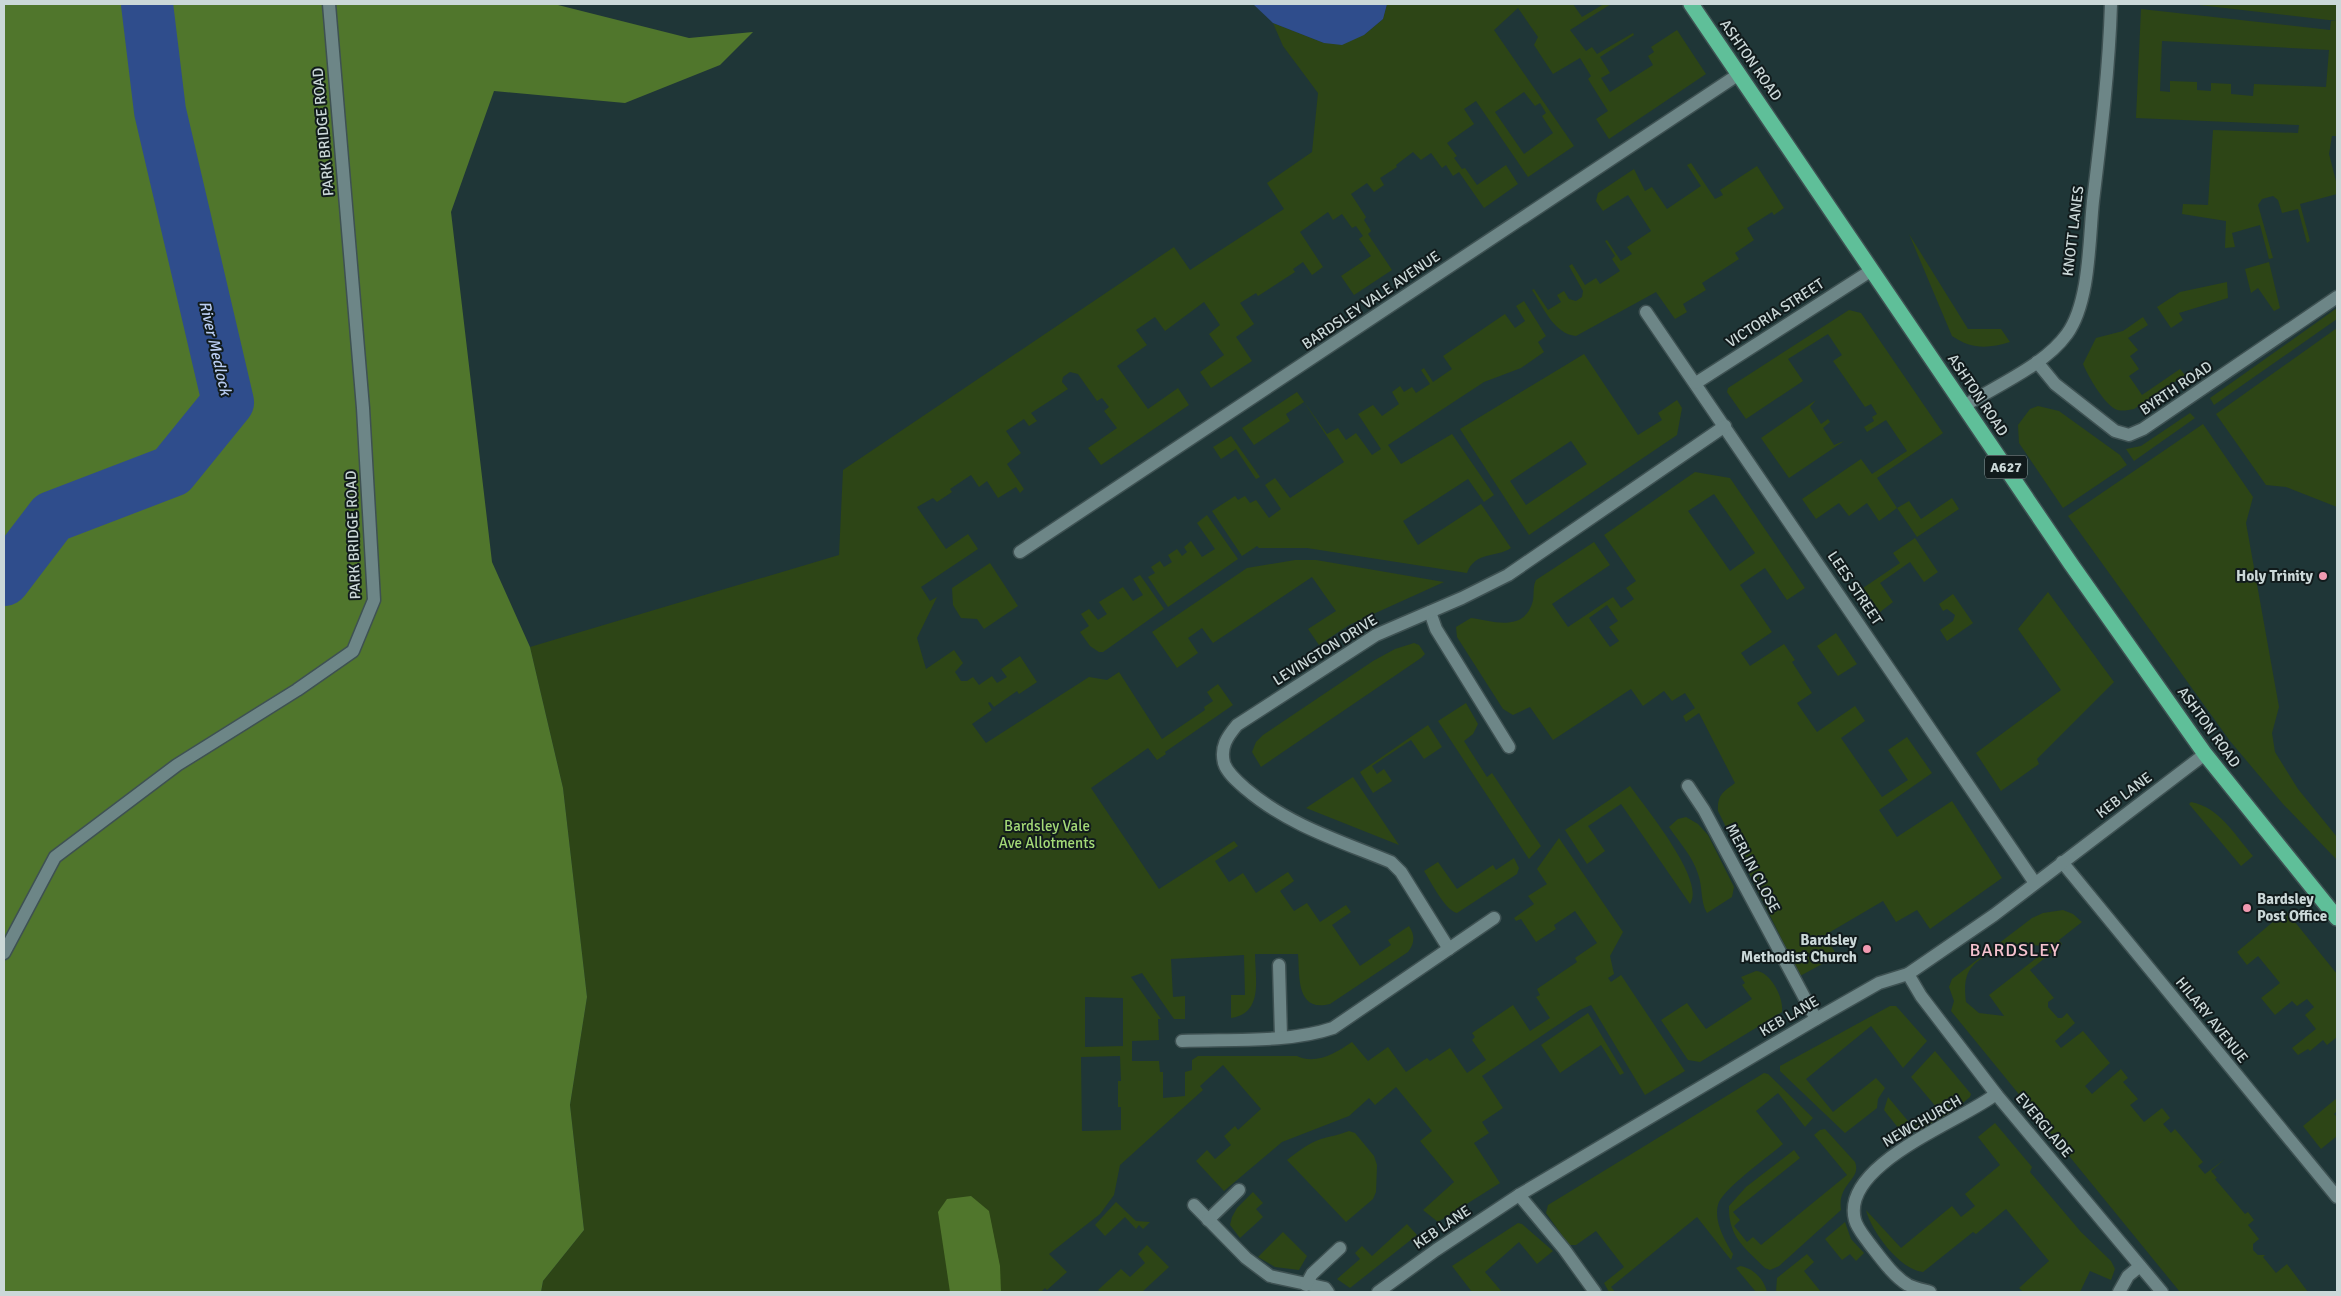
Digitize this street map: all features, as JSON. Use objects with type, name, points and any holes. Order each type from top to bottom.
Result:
[{"type":"highway","name":"ASHTON ROAD","points":[[1691,4],[2071,564],[2205,754],[2337,918]]},
{"type":"street","name":"PARK BRIDGE ROAD","points":[[4,952],[55,857],[177,765],[297,690],[353,651],[374,600],[362,398],[329,4]]},
{"type":"street","name":"KNOTT LANES","points":[[1964,406],[2052,351],[2066,335],[2076,317],[2083,287],[2104,102],[2111,4]]},
{"type":"street","name":"BARDSLEY VALE AVENUE","points":[[1020,552],[1738,74]]},
{"type":"street","name":"VICTORIA STREET","points":[[1696,383],[1872,270]]},
{"type":"street","name":"BYRTH ROAD","points":[[2037,362],[2064,392],[2115,431],[2129,435],[2144,429],[2337,297]]},
{"type":"street","name":"LEES STREET","points":[[1646,312],[2035,883]]},
{"type":"street","name":"LEVINGTON DRIVE","points":[[1449,949],[1401,872],[1391,862],[1291,821],[1266,806],[1234,778],[1224,764],[1223,750],[1226,738],[1237,725],[1376,635],[1485,588],[1508,574],[1725,426]]},
{"type":"street","points":[[1430,612],[1436,629],[1509,747]]},
{"type":"street","name":"KEB LANE","points":[[1378,1292],[1436,1250],[1519,1195],[1816,1019],[1879,984],[1908,974],[1994,915],[2205,754]]},
{"type":"street","name":"MERLIN CLOSE","points":[[1688,786],[1704,810],[1816,1019]]},
{"type":"street","name":"HILARY AVENUE","points":[[2062,862],[2337,1197]]},
{"type":"street","points":[[1182,1041],[1281,1037],[1316,1034],[1334,1028],[1494,918]]},
{"type":"street","points":[[1279,965],[1281,1037]]},
{"type":"street","name":"EVERGLADE","points":[[1908,974],[1921,996],[1996,1094],[2162,1292]]},
{"type":"street","name":"NEWCHURCH","points":[[1930,1292],[1908,1285],[1883,1261],[1856,1222],[1855,1203],[1864,1184],[1888,1158],[1966,1114],[1996,1094]]},
{"type":"street","points":[[1208,1220],[1239,1190]]},
{"type":"street","points":[[1519,1195],[1564,1248],[1595,1292]]},
{"type":"street","points":[[1194,1205],[1246,1258],[1270,1276],[1325,1288],[1328,1292]]},
{"type":"street","points":[[1306,1285],[1312,1274],[1340,1248]]},
{"type":"street","points":[[2119,1292],[2128,1276],[2140,1266]]},
{"type":"green space","points":[[4,4],[554,4],[689,38],[753,32],[720,65],[625,103],[494,91],[451,212],[492,562],[530,647],[563,788],[587,997],[570,1105],[584,1230],[543,1281],[541,1292],[4,1292]]},
{"type":"green space","name":"Bardsley Vale Ave Allotments","points":[[1387,4],[1573,4],[1582,17],[1604,4],[1611,4],[1570,30],[1586,51],[1592,47],[1597,54],[1633,33],[1634,35],[1600,57],[1610,73],[1601,78],[1610,92],[1653,65],[1648,56],[1654,52],[1651,47],[1677,30],[1706,74],[1609,139],[1596,119],[1608,111],[1588,79],[1591,76],[1580,58],[1553,74],[1534,45],[1538,37],[1518,8],[1494,30],[1574,146],[1528,177],[1476,101],[1464,109],[1474,124],[1447,143],[1457,156],[1454,158],[1462,169],[1465,168],[1477,185],[1506,165],[1518,184],[1484,208],[1459,172],[1453,176],[1446,165],[1442,168],[1431,153],[1421,160],[1413,152],[1396,165],[1397,167],[1380,178],[1384,185],[1374,192],[1367,183],[1351,194],[1366,217],[1364,220],[1371,231],[1368,234],[1392,270],[1354,295],[1341,276],[1371,256],[1359,239],[1363,236],[1356,226],[1352,228],[1342,214],[1333,220],[1328,212],[1300,232],[1323,267],[1312,275],[1303,262],[1293,269],[1295,272],[1258,296],[1256,293],[1240,303],[1254,324],[1236,337],[1252,361],[1211,388],[1200,372],[1224,355],[1209,334],[1220,325],[1204,302],[1165,331],[1155,317],[1136,330],[1147,345],[1117,366],[1148,409],[1178,388],[1189,405],[1101,465],[1088,448],[1117,428],[1104,411],[1109,407],[1102,398],[1097,401],[1078,374],[1070,372],[1063,377],[1062,382],[1068,389],[1031,413],[1037,421],[1029,426],[1024,419],[1006,431],[1021,453],[1007,464],[1024,489],[1020,493],[1016,487],[998,498],[987,481],[979,487],[971,475],[950,489],[952,492],[937,502],[933,498],[917,507],[946,549],[968,534],[978,549],[921,587],[930,601],[937,597],[917,638],[926,669],[954,650],[963,663],[955,672],[961,681],[967,681],[973,677],[979,685],[992,676],[997,683],[1007,677],[1001,669],[1020,656],[1037,682],[1019,694],[1017,691],[994,707],[990,702],[988,703],[992,710],[972,724],[986,743],[1089,677],[1107,680],[1119,672],[1162,739],[1205,710],[1204,707],[1213,701],[1207,692],[1218,684],[1233,705],[1165,752],[1166,754],[1157,760],[1148,748],[1091,788],[1159,889],[1234,841],[1238,846],[1215,861],[1229,882],[1243,873],[1256,893],[1288,872],[1294,881],[1280,891],[1294,911],[1307,903],[1320,922],[1346,905],[1351,912],[1332,925],[1360,966],[1391,945],[1388,940],[1409,926],[1411,929],[1413,942],[1408,952],[1330,1004],[1319,1005],[1311,1003],[1305,997],[1300,981],[1298,954],[1255,954],[1256,983],[1253,1002],[1242,1015],[1231,1018],[1231,995],[1245,995],[1244,955],[1171,959],[1173,997],[1185,996],[1185,1019],[1174,1019],[1142,973],[1131,977],[1161,1019],[1158,1019],[1159,1040],[1132,1041],[1132,1061],[1159,1061],[1160,1072],[1163,1072],[1163,1098],[1185,1096],[1185,1072],[1192,1070],[1192,1060],[1198,1056],[1297,1056],[1311,1059],[1333,1054],[1352,1042],[1368,1061],[1388,1047],[1406,1072],[1427,1058],[1430,1061],[1450,1048],[1467,1073],[1486,1060],[1472,1040],[1475,1037],[1472,1033],[1513,1005],[1530,1031],[1550,1018],[1536,997],[1540,995],[1537,989],[1577,962],[1575,958],[1597,943],[1575,911],[1554,925],[1556,929],[1536,942],[1521,919],[1516,921],[1514,918],[1534,904],[1528,896],[1547,884],[1537,869],[1559,838],[1623,932],[1610,956],[1614,974],[1608,978],[1611,982],[1621,975],[1685,1071],[1645,1095],[1591,1005],[1580,1010],[1482,1076],[1503,1108],[1482,1122],[1489,1133],[1474,1143],[1500,1183],[1438,1222],[1423,1210],[1454,1182],[1420,1141],[1432,1131],[1396,1087],[1375,1105],[1369,1098],[1349,1116],[1282,1142],[1224,1191],[1196,1161],[1207,1150],[1215,1159],[1231,1145],[1224,1136],[1235,1126],[1238,1130],[1261,1109],[1223,1065],[1200,1086],[1203,1090],[1120,1165],[1114,1195],[1100,1214],[1049,1254],[1067,1272],[1047,1290],[1045,1288],[1041,1292],[541,1292],[543,1281],[584,1230],[570,1105],[587,997],[563,788],[530,647],[839,555],[843,470],[1174,247],[1190,270],[1284,209],[1267,183],[1312,152],[1318,93],[1283,46],[1273,23],[1324,43],[1364,35],[1383,19]],"holes":[[[1524,92],[1535,106],[1540,103],[1546,113],[1542,116],[1553,133],[1524,154],[1495,112]],[[1085,997],[1123,998],[1123,1046],[1085,1047]],[[1120,1056],[1121,1081],[1118,1081],[1118,1107],[1121,1107],[1121,1130],[1082,1131],[1081,1057]]]},
{"type":"green space","points":[[2190,4],[2337,4],[2337,21]]},
{"type":"green space","points":[[2141,9],[2330,30],[2331,21],[2337,21],[2337,136],[2332,136],[2329,154],[2337,185],[2337,194],[2300,204],[2310,241],[2307,243],[2298,209],[2282,213],[2278,200],[2273,196],[2262,199],[2258,205],[2273,258],[2269,259],[2260,225],[2232,233],[2235,247],[2225,248],[2226,221],[2182,214],[2183,204],[2208,205],[2213,130],[2298,133],[2299,125],[2136,118]],"holes":[[[2162,41],[2329,50],[2326,87],[2254,84],[2253,96],[2231,94],[2231,84],[2211,83],[2211,91],[2197,90],[2197,82],[2170,81],[2170,92],[2160,91]]]},
{"type":"green space","points":[[1691,163],[1715,199],[1723,195],[1720,190],[1757,166],[1784,208],[1774,215],[1772,212],[1747,228],[1754,240],[1735,253],[1739,259],[1702,283],[1706,290],[1683,304],[1687,312],[1675,319],[1656,292],[1576,336],[1561,330],[1550,319],[1532,290],[1534,289],[1548,310],[1561,302],[1557,295],[1564,291],[1569,299],[1576,301],[1582,297],[1583,291],[1569,266],[1572,264],[1585,285],[1596,278],[1600,284],[1620,271],[1612,259],[1615,256],[1605,241],[1607,240],[1621,261],[1632,254],[1627,247],[1651,231],[1628,195],[1603,211],[1596,201],[1598,193],[1634,169],[1645,191],[1652,187],[1667,209],[1701,186],[1687,165]]},
{"type":"green space","points":[[1909,234],[1968,329],[2001,329],[2010,342],[1987,347],[1966,343],[1952,336]]},
{"type":"green space","points":[[2269,262],[2280,308],[2274,311],[2258,288],[2251,293],[2245,269]]},
{"type":"green space","points":[[2227,282],[2228,298],[2179,313],[2183,320],[2171,328],[2157,307],[2180,292]]},
{"type":"green space","points":[[1524,301],[1546,336],[1538,342],[1544,352],[1521,368],[1484,382],[1388,445],[1401,464],[1452,434],[1494,495],[1484,502],[1468,479],[1403,521],[1418,545],[1481,504],[1511,548],[1480,558],[1475,561],[1467,573],[1307,548],[1259,548],[1257,546],[1242,556],[1212,511],[1235,496],[1238,500],[1245,496],[1250,503],[1256,500],[1269,518],[1281,509],[1265,485],[1275,478],[1290,498],[1344,462],[1304,402],[1286,414],[1290,421],[1254,445],[1242,428],[1297,392],[1327,434],[1338,428],[1346,440],[1356,433],[1372,455],[1381,449],[1358,414],[1373,405],[1382,416],[1399,404],[1392,392],[1400,386],[1404,392],[1412,387],[1416,393],[1430,384],[1421,370],[1424,368],[1433,382],[1452,369],[1443,356],[1505,314],[1515,328],[1525,321],[1516,306]]},
{"type":"green space","points":[[2337,308],[2337,319],[2214,405],[2210,398]]},
{"type":"green space","points":[[1849,310],[1861,313],[1943,433],[1877,478],[1897,508],[1879,521],[1867,503],[1849,516],[1839,503],[1816,519],[1802,499],[1861,459],[1872,474],[1907,451],[1886,420],[1867,432],[1864,427],[1874,421],[1872,417],[1877,414],[1871,404],[1865,407],[1833,361],[1842,355],[1828,334],[1788,359],[1803,381],[1746,419],[1727,392],[1728,388]]},
{"type":"green space","points":[[2143,317],[2148,325],[2128,338],[2138,350],[2130,356],[2139,369],[2129,376],[2142,395],[2180,369],[2185,375],[2134,409],[2117,410],[2110,406],[2101,395],[2083,364],[2096,338],[2123,331]]},
{"type":"green space","points":[[2337,328],[2337,507],[2286,487],[2266,485],[2216,414]]},
{"type":"green space","points":[[1584,354],[1638,435],[1662,420],[1658,413],[1677,400],[1682,408],[1677,435],[1529,535],[1460,429]],"holes":[[[1571,441],[1587,464],[1526,505],[1510,481]]]},
{"type":"green space","points":[[1816,400],[1810,407],[1821,424],[1828,419],[1830,422],[1823,428],[1834,445],[1844,441],[1789,478],[1761,438]]},
{"type":"green space","points":[[2038,406],[2059,411],[2120,455],[2127,465],[2063,508],[2019,443],[2018,425],[2030,409]]},
{"type":"green space","points":[[2190,413],[2195,418],[2134,461],[2126,449],[2141,446]]},
{"type":"green space","points":[[2203,424],[2253,497],[2246,523],[2279,707],[2272,733],[2275,752],[2298,789],[2337,837],[2337,860],[2283,804],[2230,741],[2068,516]]},
{"type":"green space","points":[[1231,436],[1260,477],[1256,479],[1236,449],[1221,459],[1213,447]]},
{"type":"green space","points":[[1695,472],[1730,478],[1805,588],[1787,600],[1765,568],[1740,585],[1772,632],[1741,653],[1750,666],[1784,644],[1795,660],[1792,662],[1812,693],[1797,703],[1817,732],[1855,706],[1865,721],[1841,738],[1882,797],[1908,780],[1888,750],[1907,737],[1932,773],[1879,810],[1897,837],[1952,801],[2002,878],[1930,929],[1917,910],[1896,922],[1883,901],[1825,935],[1837,956],[1800,976],[1718,811],[1720,797],[1735,783],[1699,713],[1686,722],[1683,716],[1695,708],[1685,693],[1672,701],[1664,691],[1643,706],[1631,689],[1553,740],[1530,707],[1513,715],[1503,709],[1457,637],[1456,627],[1471,618],[1506,623],[1514,622],[1521,618],[1527,613],[1532,604],[1536,580],[1594,542],[1610,565],[1552,604],[1568,627],[1613,597],[1621,608],[1634,599],[1626,588],[1636,581],[1604,535]],"holes":[[[1714,494],[1755,553],[1730,571],[1688,511]],[[1607,605],[1618,621],[1609,627],[1619,641],[1610,647],[1589,618]]]},
{"type":"green space","points":[[1952,498],[1959,509],[1917,537],[1897,508],[1909,501],[1921,519]]},
{"type":"green space","points":[[1207,515],[1238,559],[1168,607],[1148,577],[1155,573],[1151,567],[1160,561],[1164,567],[1172,562],[1168,555],[1177,549],[1182,556],[1187,552],[1184,547],[1191,541],[1202,557],[1215,549],[1197,523]]},
{"type":"green space","points":[[1915,538],[1938,572],[1924,582],[1910,562],[1880,583],[1893,602],[1880,612],[1863,588],[1900,563],[1893,553]]},
{"type":"green space","points":[[1295,560],[1316,560],[1444,582],[1349,625],[1319,645],[1308,629],[1336,611],[1312,577],[1213,643],[1202,628],[1188,638],[1198,653],[1177,668],[1152,632],[1247,568]]},
{"type":"green space","points":[[990,563],[1018,606],[984,629],[977,619],[961,618],[953,605],[952,588]]},
{"type":"green space","points":[[1140,575],[1164,609],[1103,652],[1099,652],[1090,646],[1080,632],[1089,626],[1081,614],[1089,609],[1098,620],[1107,614],[1099,602],[1123,587],[1133,601],[1143,595],[1133,579]]},
{"type":"green space","points":[[2048,592],[2114,682],[2037,759],[2039,764],[2001,791],[1976,753],[2061,690],[2018,629]]},
{"type":"green space","points":[[1953,594],[1973,623],[1947,641],[1940,630],[1953,621],[1955,615],[1947,609],[1943,611],[1939,604]]},
{"type":"green space","points":[[1836,633],[1857,664],[1838,676],[1817,646]]},
{"type":"green space","points":[[1414,643],[1419,645],[1425,654],[1421,658],[1261,767],[1252,752],[1256,742],[1263,735],[1373,661],[1395,649]]},
{"type":"green space","points":[[1466,703],[1478,724],[1473,734],[1464,741],[1487,777],[1492,773],[1541,846],[1529,859],[1438,721]]},
{"type":"green space","points":[[1428,725],[1442,747],[1424,759],[1411,740],[1372,766],[1377,774],[1384,769],[1392,781],[1373,793],[1360,772]]},
{"type":"green space","points":[[1353,777],[1399,845],[1306,808]]},
{"type":"green space","points":[[1630,786],[1660,827],[1682,863],[1690,879],[1693,893],[1690,904],[1621,804],[1588,826],[1605,851],[1587,864],[1565,830]]},
{"type":"green space","points":[[2191,802],[2201,805],[2218,816],[2253,856],[2241,866],[2189,804]]},
{"type":"green space","points":[[1686,817],[1698,824],[1708,835],[1734,887],[1732,897],[1707,913],[1703,904],[1700,879],[1696,868],[1669,827],[1678,819]]},
{"type":"green space","points":[[1514,858],[1519,868],[1517,874],[1457,913],[1452,911],[1443,901],[1424,871],[1438,862],[1457,889],[1493,865],[1496,870]]},
{"type":"green space","points":[[2063,910],[2073,914],[2082,922],[2059,940],[2062,944],[2030,970],[2054,998],[2048,1002],[2048,1007],[2058,1018],[2062,1018],[2067,1013],[2075,1023],[2055,1041],[2061,1048],[2083,1031],[2110,1063],[2085,1086],[2092,1094],[2121,1069],[2128,1078],[2123,1082],[2138,1099],[2130,1105],[2144,1122],[2162,1108],[2170,1118],[2163,1124],[2171,1133],[2175,1129],[2203,1162],[2198,1166],[2205,1174],[2225,1159],[2211,1171],[2217,1178],[2215,1179],[2245,1214],[2248,1212],[2254,1220],[2248,1225],[2259,1239],[2253,1244],[2253,1250],[2258,1255],[2265,1255],[2263,1257],[2276,1273],[2287,1264],[2308,1292],[2180,1292],[1951,1011],[1954,1001],[1949,987],[1952,979],[2032,918],[2043,913]],"holes":[[[2006,944],[2052,946],[1989,995],[2004,1016],[1979,1013],[1966,1002],[1966,979],[1973,966],[1979,960]]]},
{"type":"green space","points":[[2286,911],[2337,974],[2337,1037],[2327,1045],[2323,1040],[2310,1051],[2308,1049],[2298,1055],[2292,1048],[2316,1029],[2305,1015],[2314,1007],[2307,999],[2297,1006],[2292,1001],[2275,1015],[2261,998],[2280,983],[2258,956],[2247,965],[2237,952]]},
{"type":"green space","points":[[1756,971],[1762,972],[1767,976],[1779,993],[1782,1012],[1700,1062],[1688,1060],[1661,1020],[1687,1003],[1706,1029],[1752,999],[1742,985],[1745,983],[1741,977]]},
{"type":"green space","points":[[1890,1006],[1896,1006],[1927,1041],[1903,1068],[1871,1026],[1806,1079],[1833,1112],[1876,1078],[1885,1088],[1878,1099],[1877,1108],[1845,1133],[1780,1071],[1780,1066]]},
{"type":"green space","points":[[1588,1013],[1624,1073],[1620,1075],[1601,1045],[1560,1073],[1541,1045]]},
{"type":"green space","points":[[1935,1051],[1971,1094],[1970,1097],[1956,1109],[1930,1125],[1903,1134],[1884,1110],[1888,1097],[1913,1127],[1937,1108],[1911,1077]]},
{"type":"green space","points":[[1764,1073],[1768,1074],[1813,1118],[1805,1127],[1778,1093],[1756,1111],[1783,1144],[1730,1188],[1719,1202],[1717,1209],[1718,1222],[1733,1254],[1731,1260],[1697,1217],[1611,1287],[1615,1292],[1609,1292],[1604,1283],[1624,1267],[1596,1231],[1576,1245],[1569,1245],[1546,1213],[1548,1205]]},
{"type":"green space","points":[[2337,1098],[2337,1111],[2334,1114],[2337,1117],[2337,1136],[2321,1149],[2303,1126]]},
{"type":"green space","points":[[1995,1123],[2032,1167],[2030,1172],[2081,1232],[2111,1261],[2115,1269],[2111,1280],[2090,1271],[2080,1292],[2023,1292],[2019,1288],[2049,1261],[2006,1209],[1976,1234],[1973,1232],[1923,1272],[1914,1270],[1896,1257],[1880,1238],[1866,1210],[1901,1248],[1952,1206],[1961,1217],[1975,1206],[1965,1194],[2000,1165],[1978,1137]]},
{"type":"green space","points":[[1825,1129],[1855,1162],[1856,1168],[1853,1178],[1842,1194],[1841,1210],[1779,1266],[1770,1270],[1765,1268],[1739,1241],[1731,1226],[1729,1206],[1746,1187],[1794,1150],[1800,1158],[1733,1212],[1740,1220],[1734,1226],[1747,1242],[1753,1237],[1761,1245],[1847,1175],[1814,1135],[1820,1130]]},
{"type":"green space","points":[[1349,1131],[1355,1133],[1374,1156],[1377,1165],[1376,1192],[1373,1199],[1346,1222],[1287,1160],[1303,1148],[1317,1141]]},
{"type":"green space","points":[[1253,1192],[1263,1203],[1256,1209],[1263,1217],[1240,1238],[1230,1225],[1232,1217],[1237,1208]]},
{"type":"green space","points":[[971,1196],[989,1211],[1000,1266],[1001,1292],[950,1292],[938,1212],[947,1199]]},
{"type":"green space","points":[[1116,1202],[1136,1221],[1150,1222],[1143,1229],[1139,1225],[1136,1229],[1125,1217],[1105,1236],[1095,1225]]},
{"type":"green space","points":[[1845,1222],[1851,1239],[1864,1253],[1856,1261],[1850,1254],[1842,1260],[1825,1239]]},
{"type":"green space","points":[[1518,1223],[1522,1224],[1553,1251],[1537,1264],[1519,1242],[1485,1272],[1502,1292],[1472,1292],[1452,1266]]},
{"type":"green space","points":[[1407,1224],[1417,1235],[1350,1288],[1337,1279],[1360,1259],[1355,1253],[1362,1246],[1372,1256]]},
{"type":"green space","points":[[1283,1232],[1307,1256],[1299,1270],[1275,1267],[1258,1257]]},
{"type":"green space","points":[[1147,1245],[1169,1267],[1142,1292],[1100,1292],[1098,1290],[1121,1269],[1130,1277],[1145,1263],[1138,1254]]},
{"type":"green space","points":[[1807,1254],[1814,1262],[1804,1271],[1821,1292],[1776,1292],[1777,1278]]},
{"type":"green space","points":[[1740,1266],[1749,1269],[1757,1275],[1767,1292],[1756,1292],[1736,1268]]},
{"type":"water","points":[[1253,4],[1387,4],[1383,19],[1364,35],[1342,45],[1324,43],[1273,23]]},
{"type":"waterway","name":"River Medlock","points":[[4,580],[52,517],[172,471],[228,402],[160,111],[147,4]]},
{"type":"place","name":"Holy Trinity","points":[[2323,576]]},
{"type":"place","name":"Bardsley Post Office","points":[[2247,908]]},
{"type":"place","name":"Bardsley Methodist Church","points":[[1867,949]]},
{"type":"district","name":"BARDSLEY","points":[[2015,950]]}]
